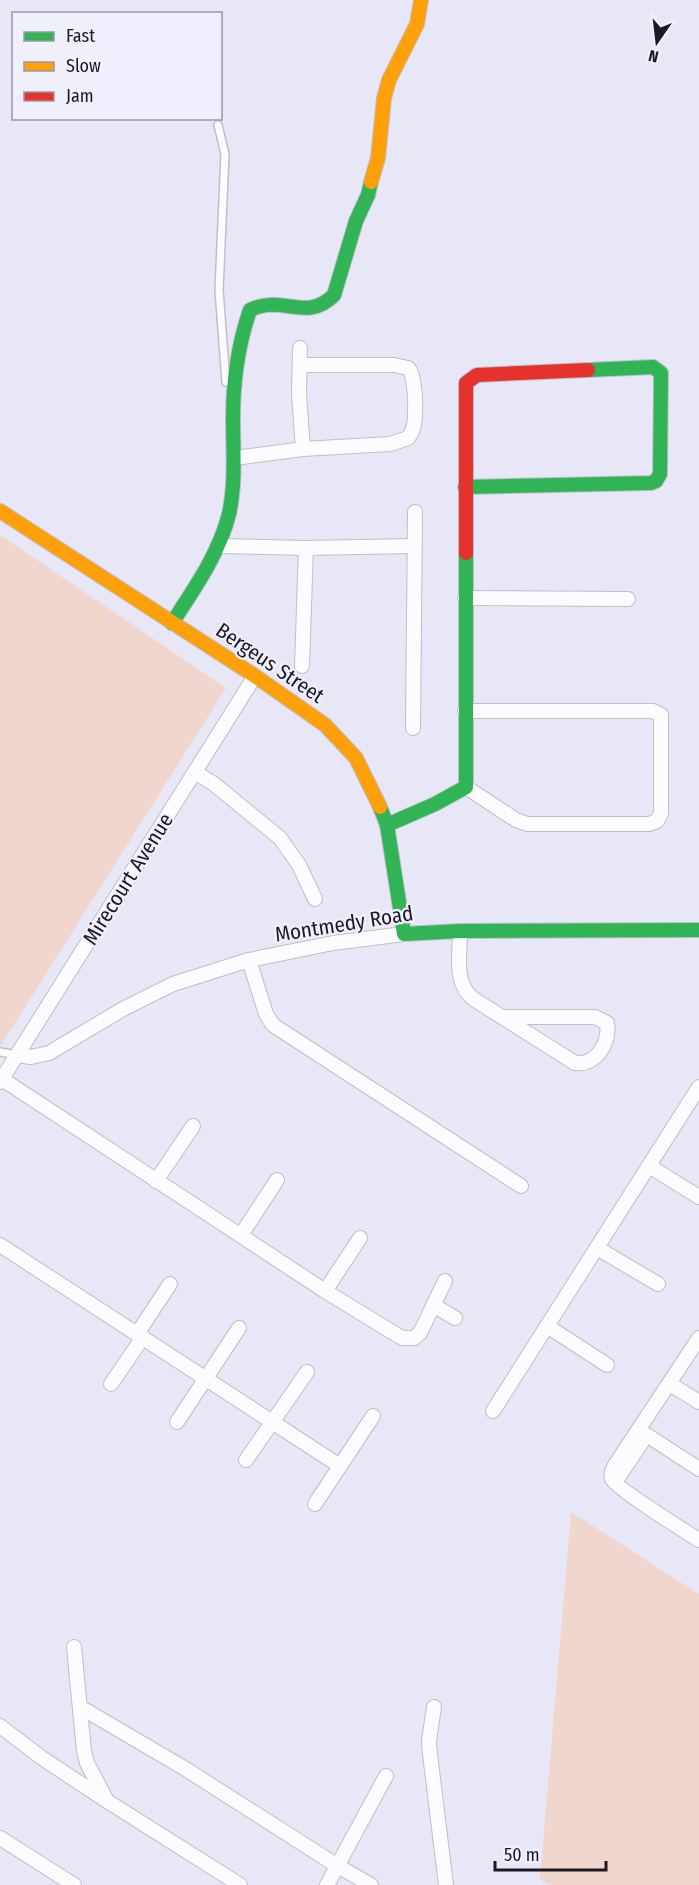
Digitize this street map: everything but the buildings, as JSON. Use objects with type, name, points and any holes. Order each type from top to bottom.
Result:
[{"type":"street","points":[[172,623],[219,546],[228,520],[235,458],[233,434],[235,374],[241,334],[250,310],[271,304],[318,309],[330,301],[334,295],[378,158],[384,98],[389,80],[417,24],[421,0]]},
{"type":"street","points":[[300,348],[299,394],[303,449]]},
{"type":"street","points":[[235,458],[303,449],[401,442],[412,432],[413,376],[408,368],[394,365],[301,365]]},
{"type":"street","points":[[465,487],[651,483],[656,481],[660,474],[662,373],[653,367],[477,375],[472,377],[465,387],[465,487],[465,711],[466,787]]},
{"type":"street","name":"Bergeus Street","points":[[0,511],[255,676],[325,725],[356,758],[374,792],[387,825],[404,934]]},
{"type":"street","points":[[413,728],[415,512]]},
{"type":"street","points":[[219,546],[306,548],[414,546]]},
{"type":"street","points":[[302,666],[306,548]]},
{"type":"street","points":[[465,598],[628,599]]},
{"type":"street","name":"Mirecourt Avenue","points":[[1,1081],[255,676]]},
{"type":"street","points":[[465,711],[653,711],[657,713],[661,719],[661,813],[657,821],[649,824],[527,824],[516,820],[466,787]]},
{"type":"street","points":[[195,772],[214,784],[280,838],[299,865],[315,899]]},
{"type":"street","points":[[387,825],[435,804],[466,787]]},
{"type":"street","name":"Montmedy Road","points":[[17,1055],[32,1057],[49,1053],[123,1009],[173,984],[249,960],[333,943],[404,934],[460,932],[699,930]]},
{"type":"street","points":[[460,932],[461,985],[466,993],[503,1017],[576,1063],[584,1064],[592,1061],[606,1041],[608,1031],[607,1023],[595,1017],[503,1017]]},
{"type":"street","points":[[249,960],[266,1014],[273,1025],[521,1186]]},
{"type":"street","points":[[1,1081],[396,1335],[408,1339],[420,1333],[445,1281]]},
{"type":"street","points":[[493,1411],[699,1087]]},
{"type":"street","points":[[156,1181],[193,1126]]},
{"type":"street","points":[[649,1166],[699,1197]]},
{"type":"street","points":[[241,1235],[277,1180]]},
{"type":"street","points":[[325,1291],[360,1238]]},
{"type":"street","points":[[0,1245],[340,1466]]},
{"type":"street","points":[[597,1248],[658,1284]]},
{"type":"street","points":[[111,1384],[170,1284]]},
{"type":"street","points":[[433,1305],[455,1318]]},
{"type":"street","points":[[548,1326],[608,1365]]},
{"type":"street","points":[[177,1422],[239,1328]]},
{"type":"street","points":[[673,1386],[699,1338]]},
{"type":"street","points":[[699,1352],[673,1386],[643,1432],[615,1482],[699,1540]]},
{"type":"street","points":[[246,1460],[307,1372]]},
{"type":"street","points":[[673,1386],[699,1402]]},
{"type":"street","points":[[315,1504],[373,1416]]},
{"type":"street","points":[[643,1432],[699,1469]]},
{"type":"street","points":[[74,1647],[86,1758],[107,1801]]},
{"type":"street","points":[[80,1707],[184,1768],[371,1885]]},
{"type":"street","points":[[434,1707],[429,1741],[446,1885]]},
{"type":"street","points":[[0,1726],[42,1758],[240,1885]]},
{"type":"street","points":[[327,1885],[386,1776]]},
{"type":"street","points":[[0,1838],[65,1882]]},
{"type":"lane","points":[[218,125],[225,154],[219,290],[223,360],[233,434]]},
{"type":"lane","points":[[0,1052],[17,1055]]},
{"type":"shaded area","points":[[0,535],[226,688],[0,1047]]},
{"type":"shaded area","points":[[571,1512],[699,1594],[699,1885],[550,1885],[540,1879]]},
{"type":"traffic: fast","points":[[172,623],[212,557],[229,514],[233,478],[235,377],[242,336],[250,310],[273,305],[314,307],[334,295],[356,221],[368,195],[371,182]]},
{"type":"traffic: fast","points":[[465,487],[651,483],[656,481],[660,474],[661,373],[653,367],[588,370]]},
{"type":"traffic: fast","points":[[387,825],[435,804],[466,787],[466,553]]},
{"type":"traffic: fast","points":[[380,807],[387,825],[404,934],[460,931],[699,930]]},
{"type":"traffic: slow","points":[[371,182],[378,158],[384,98],[389,80],[417,24],[421,0]]},
{"type":"traffic: slow","points":[[0,511],[255,676],[325,725],[356,758],[380,807]]},
{"type":"traffic: jam","points":[[466,553],[466,383],[477,375],[588,370]]}]
